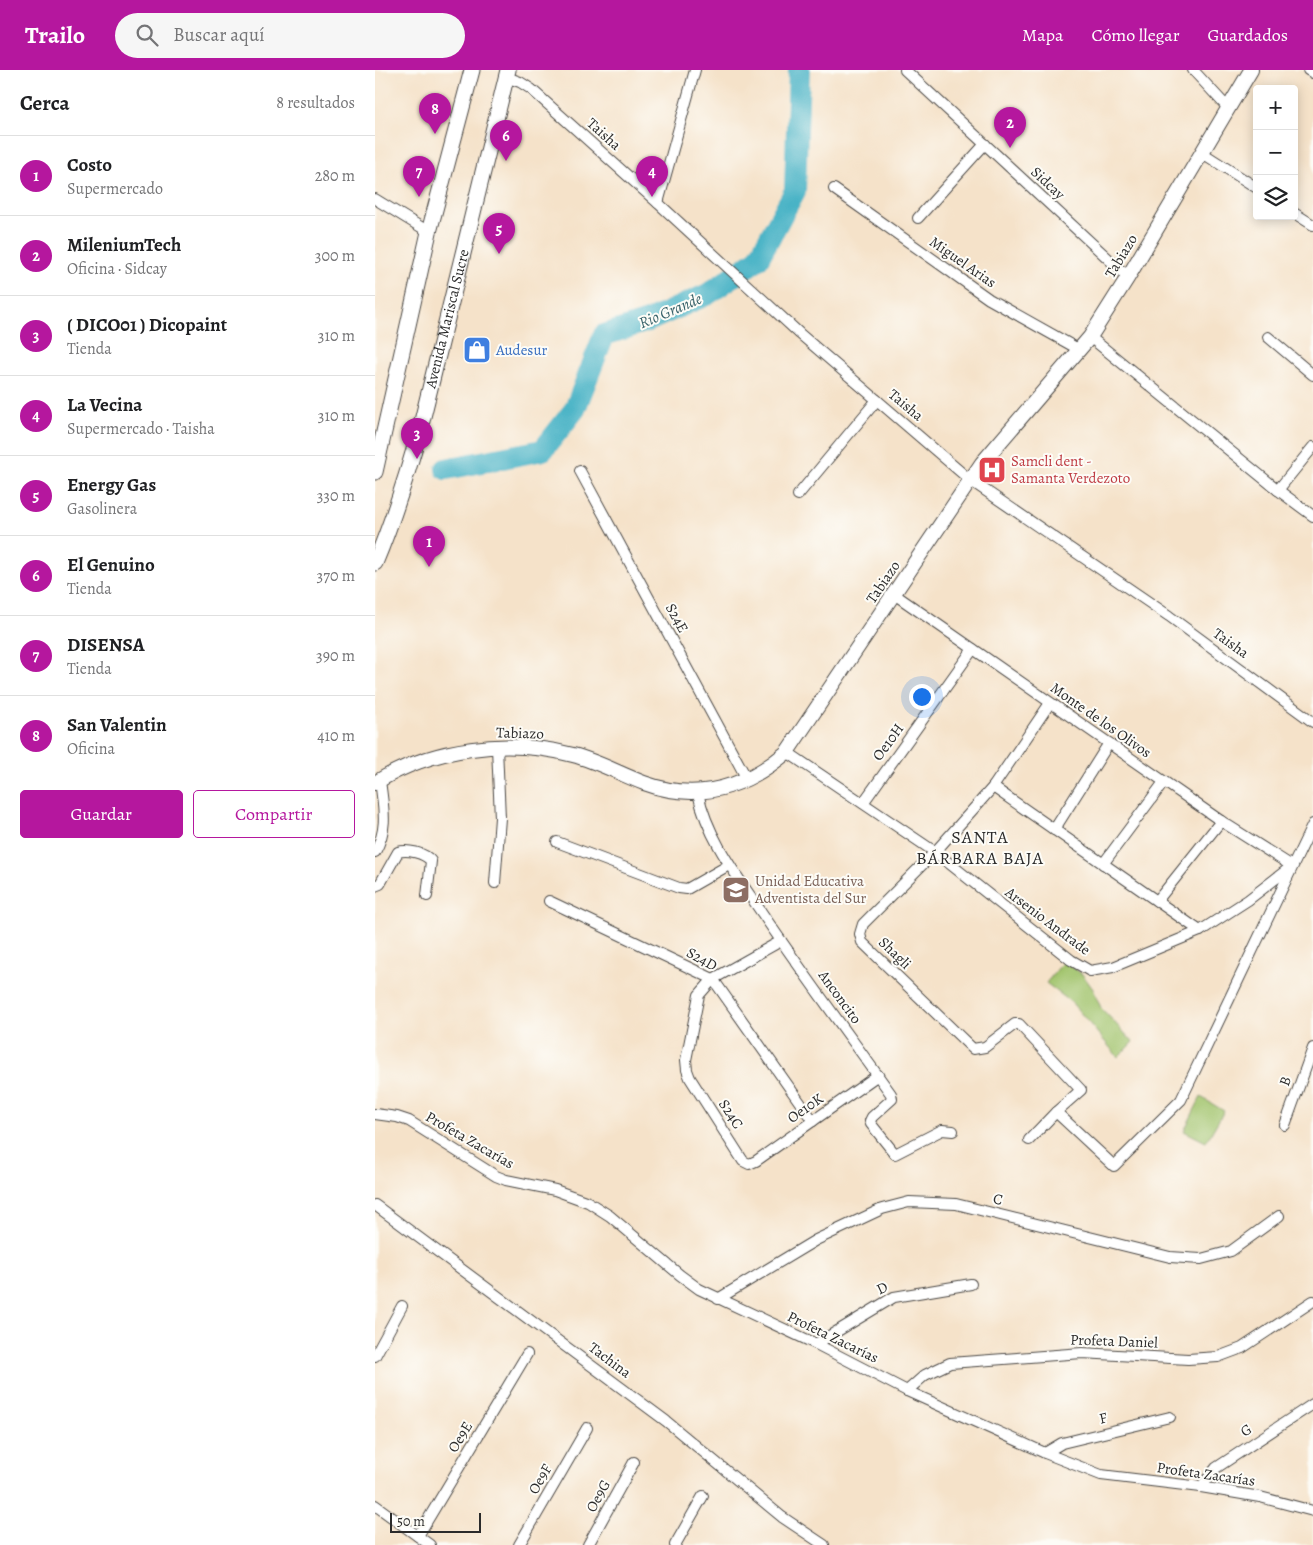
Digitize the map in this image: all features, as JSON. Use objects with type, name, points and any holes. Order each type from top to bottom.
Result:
[{"type":"main road","points":[[375,472],[429,232],[472,70]]},
{"type":"main road","name":"Avenida Mariscal Sucre","points":[[375,563],[401,494],[421,425],[507,73]]},
{"type":"street","points":[[658,202],[695,70]]},
{"type":"street","name":"Sidcay","points":[[905,70],[1128,278]]},
{"type":"street","points":[[1193,70],[1228,108]]},
{"type":"street","name":"Tabiazo","points":[[378,782],[403,768],[427,759],[445,754],[497,747],[544,749],[574,755],[664,789],[698,793],[721,788],[747,779],[772,764],[787,752],[982,463],[1090,337],[1128,278],[1251,70]]},
{"type":"street","points":[[1308,70],[1313,74]]},
{"type":"street","name":"Taisha","points":[[507,73],[531,89],[658,202],[800,334],[971,480],[1169,616],[1313,722]]},
{"type":"street","points":[[918,218],[985,144]]},
{"type":"street","points":[[1201,152],[1253,185]]},
{"type":"street","name":"Miguel Arias","points":[[834,189],[989,299],[1080,350]]},
{"type":"street","points":[[375,200],[429,232]]},
{"type":"street","points":[[1298,216],[1313,225]]},
{"type":"street","points":[[1090,337],[1278,490],[1313,516]]},
{"type":"street","points":[[1267,337],[1313,375]]},
{"type":"street","points":[[798,495],[877,400]]},
{"type":"street","points":[[1278,490],[1313,447]]},
{"type":"street","name":"S24E","points":[[580,471],[747,779]]},
{"type":"street","name":"Monte de los Olivos","points":[[894,594],[1221,821],[1292,866]]},
{"type":"street","name":"Oe10H","points":[[863,803],[973,649]]},
{"type":"street","name":"Shagli","points":[[1029,1140],[1081,1090],[1022,1025],[1015,1024],[985,1047],[973,1049],[863,942],[860,934],[863,924],[935,852],[993,787],[1050,702]]},
{"type":"street","points":[[1054,830],[1109,743]]},
{"type":"street","points":[[495,883],[500,818],[497,747]]},
{"type":"street","name":"Arsenio Andrade","points":[[787,752],[935,852],[1071,960],[1090,971],[1113,968],[1200,931],[1248,900],[1292,866],[1313,824]]},
{"type":"street","points":[[375,852],[380,844],[385,826],[378,782]]},
{"type":"street","points":[[1103,864],[1164,782]]},
{"type":"street","points":[[993,787],[1200,931]]},
{"type":"street","name":"Anconcito","points":[[698,793],[702,812],[729,865],[891,1094],[893,1099],[872,1117],[871,1124],[895,1154],[942,1130],[953,1131]]},
{"type":"street","points":[[1157,901],[1221,821]]},
{"type":"street","points":[[557,842],[679,888],[687,889],[729,865]]},
{"type":"street","points":[[375,886],[379,884],[397,852],[404,851],[427,855],[431,861],[427,896]]},
{"type":"street","points":[[1056,1112],[1115,1166],[1181,1100],[1292,866]]},
{"type":"street","name":"S24D","points":[[549,901],[713,979],[813,1121]]},
{"type":"street","points":[[713,979],[781,941]]},
{"type":"street","name":"S24C","points":[[713,979],[699,995],[697,1001],[687,1070],[690,1078],[743,1161],[749,1164]]},
{"type":"street","name":"B","points":[[1285,1125],[1313,1048]]},
{"type":"street","name":"Oe10K","points":[[749,1164],[878,1075]]},
{"type":"street","name":"Profeta Zacarías","points":[[375,1114],[397,1117],[409,1122],[496,1176],[555,1190],[588,1202],[610,1216],[679,1276],[699,1289],[816,1344],[907,1391],[1045,1453],[1101,1475],[1201,1487],[1260,1497],[1312,1510]]},
{"type":"street","name":"C","points":[[719,1299],[816,1240],[883,1208],[909,1202],[956,1204],[1170,1257],[1201,1259],[1231,1251],[1279,1216]]},
{"type":"street","name":"Tachina","points":[[375,1205],[666,1421],[782,1517],[824,1545]]},
{"type":"street","name":"D","points":[[816,1344],[894,1298],[971,1284]]},
{"type":"street","name":"Profeta Daniel","points":[[907,1391],[925,1375],[950,1363],[1082,1353],[1188,1360],[1218,1357],[1242,1348],[1313,1301]]},
{"type":"street","points":[[375,1356],[402,1306]]},
{"type":"street","name":"Oe9E","points":[[418,1536],[527,1354]]},
{"type":"street","name":"G","points":[[1201,1487],[1216,1468],[1313,1404]]},
{"type":"street","name":"F","points":[[1045,1453],[1062,1442],[1170,1417]]},
{"type":"street","name":"Oe9F","points":[[519,1545],[587,1428]]},
{"type":"street","name":"Oe9G","points":[[588,1545],[634,1462]]},
{"type":"street","points":[[675,1545],[703,1496]]},
{"type":"street","points":[[375,1505],[430,1545]]},
{"type":"green space","points":[[1064,961],[1083,975],[1093,989],[1101,1008],[1133,1042],[1118,1057],[1072,1003],[1046,983]]},
{"type":"green space","points":[[1201,1097],[1224,1111],[1206,1142],[1184,1131]]},
{"type":"waterway","name":"Rio Grande","points":[[446,469],[543,450],[575,409],[604,335],[648,321],[708,294],[758,259],[795,191],[799,70]]},
{"type":"place","name":"San Valentin","points":[[435,134]]},
{"type":"place","name":"MileniumTech","points":[[1010,148]]},
{"type":"place","name":"El Genuino","points":[[506,161]]},
{"type":"place","name":"DISENSA","points":[[419,197]]},
{"type":"place","name":"La Vecina","points":[[652,197]]},
{"type":"place","name":"Energy Gas","points":[[499,254]]},
{"type":"place","name":"Audesur","points":[[477,350]]},
{"type":"place","name":"( DICO01 ) Dicopaint","points":[[417,459]]},
{"type":"place","name":"Samcli dent - Samanta Verdezoto","points":[[992,470]]},
{"type":"place","name":"Costo","points":[[429,567]]},
{"type":"place","name":"Unidad Educativa Adventista del Sur","points":[[736,890]]},
{"type":"district","name":"SANTA BÁRBARA BAJA","points":[[980,848]]}]
